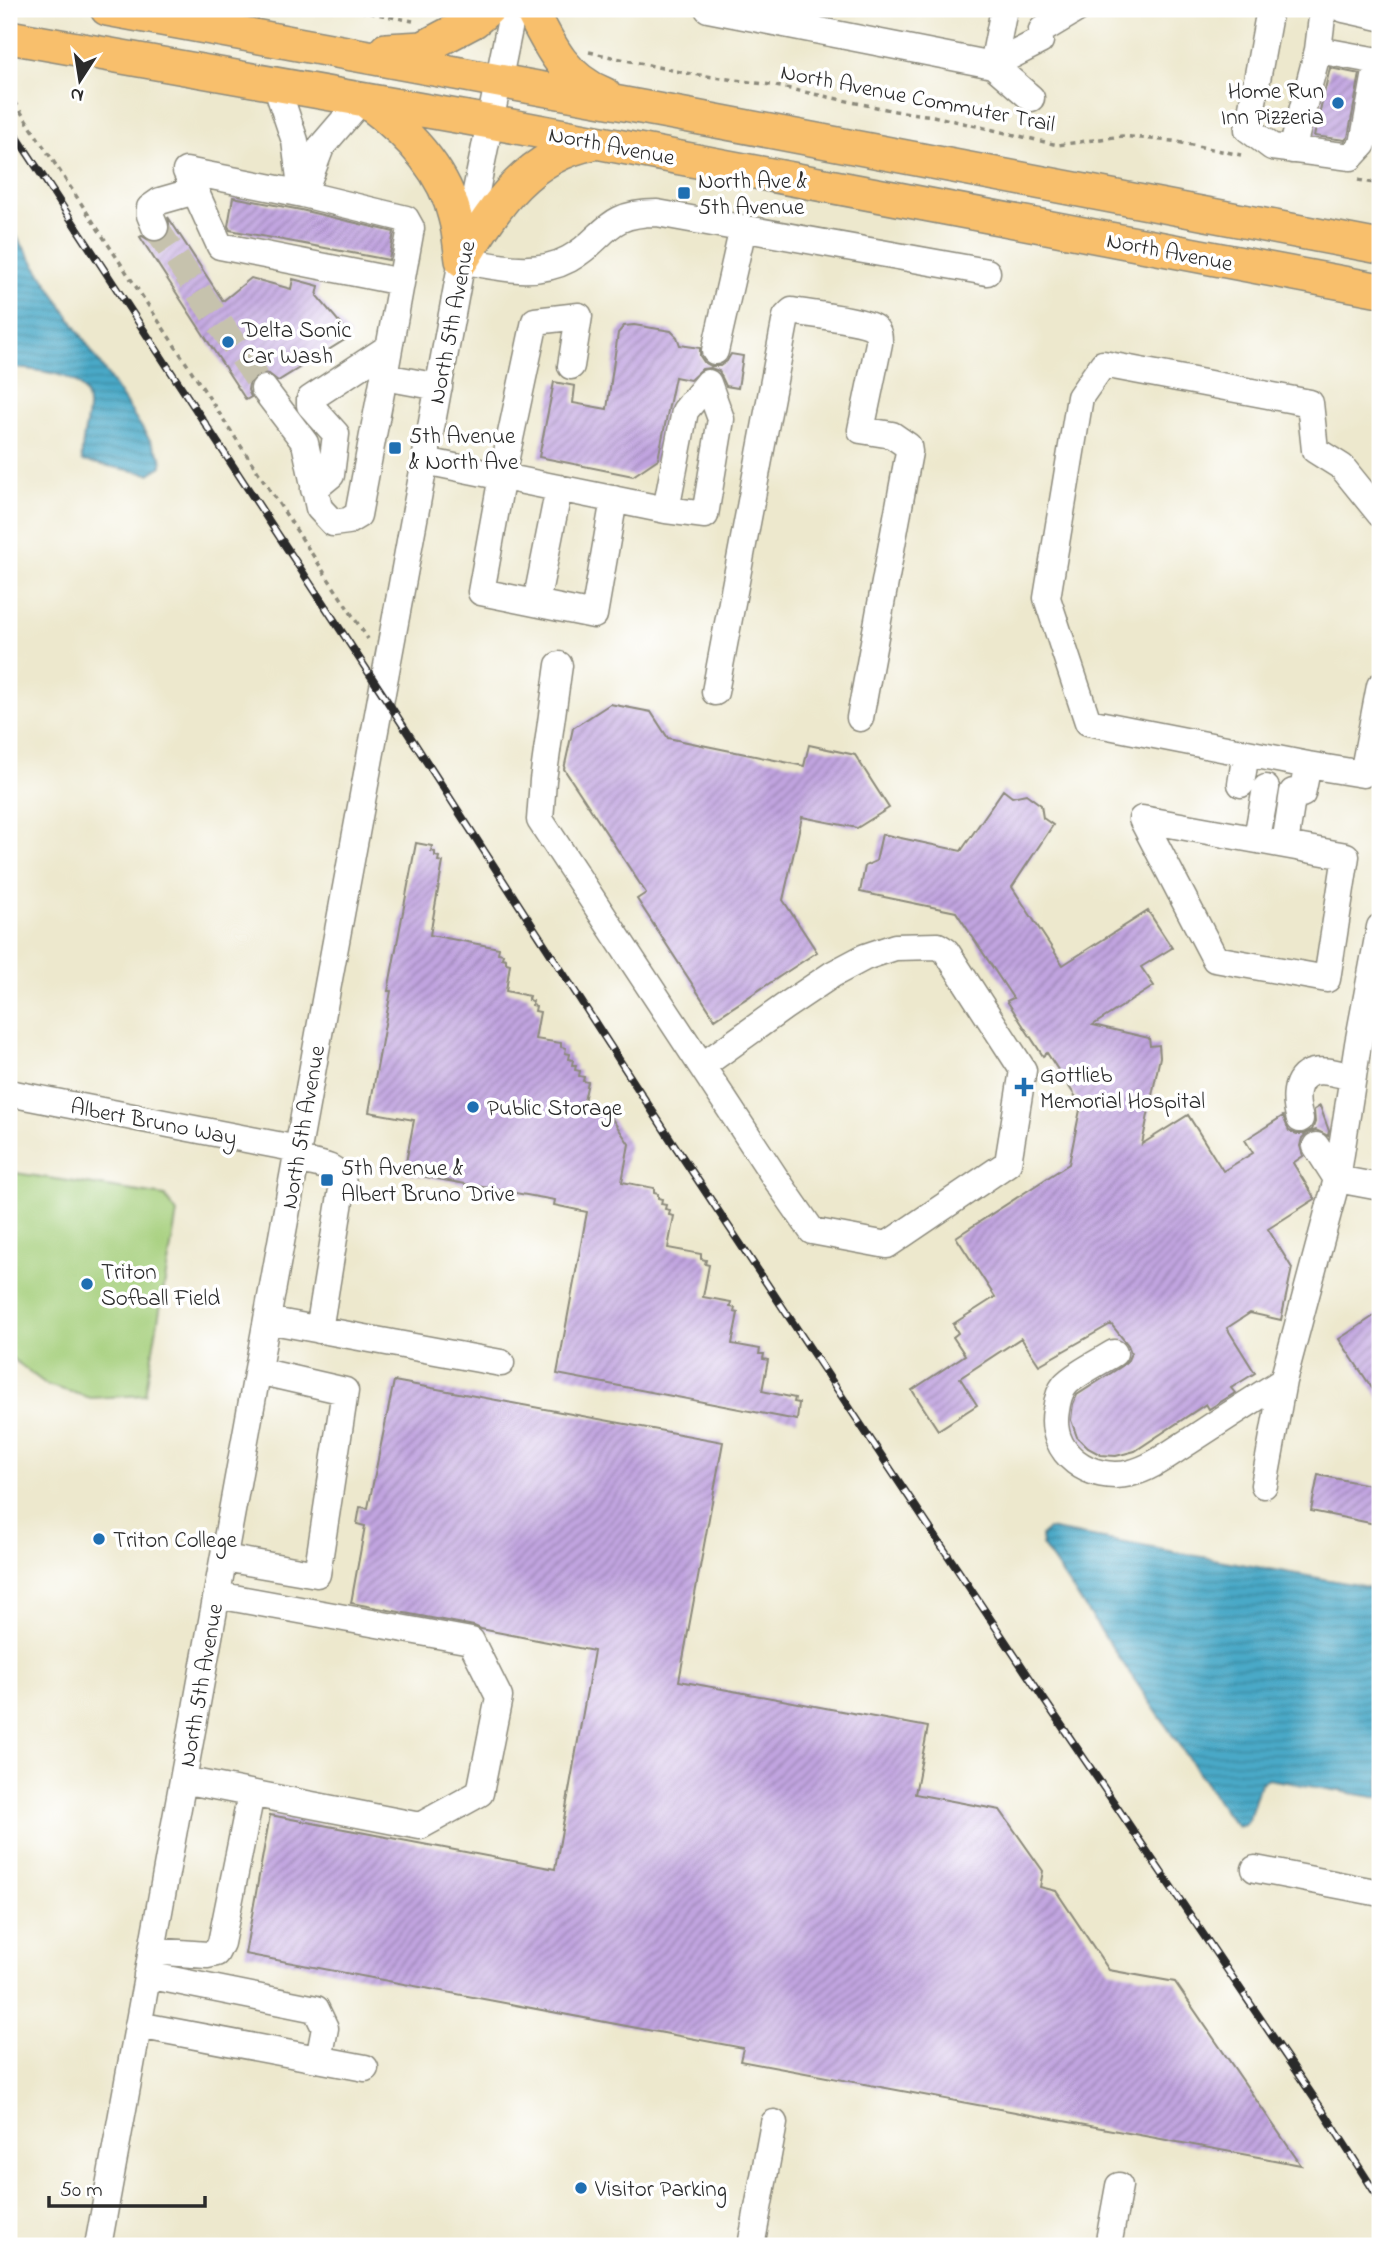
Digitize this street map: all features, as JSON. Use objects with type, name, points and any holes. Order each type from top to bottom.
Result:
[{"type":"main road","name":"North Avenue","points":[[107,9],[629,104],[1380,247]]},
{"type":"main road","points":[[332,50],[423,48],[474,21],[488,9]]},
{"type":"main road","points":[[531,9],[565,67],[587,87],[629,104]]},
{"type":"main road","name":"North Avenue","points":[[9,37],[363,98],[1380,290]]},
{"type":"main road","points":[[363,98],[414,142],[429,161],[445,188],[455,215],[462,260]]},
{"type":"main road","points":[[462,260],[493,211],[512,188],[533,169],[556,154],[598,142]]},
{"type":"street","name":"North 5th Avenue","points":[[98,2246],[462,260],[513,9]]},
{"type":"street","points":[[708,9],[786,16],[993,65],[1031,98]]},
{"type":"street","points":[[993,65],[1004,9]]},
{"type":"street","points":[[1046,9],[1042,30],[1077,9]]},
{"type":"street","points":[[1270,9],[1248,129],[1272,147],[1352,158],[1363,144],[1378,61],[1318,50]]},
{"type":"street","points":[[1292,150],[1318,50],[1324,9]]},
{"type":"street","points":[[1344,9],[1380,17]]},
{"type":"street","points":[[993,65],[1040,41]]},
{"type":"street","points":[[276,85],[296,141],[303,194]]},
{"type":"street","points":[[303,194],[321,147],[363,98]]},
{"type":"street","points":[[264,389],[305,443],[319,508],[333,523],[348,521],[358,516],[411,228],[406,219],[303,194],[186,171],[220,246],[401,282]]},
{"type":"street","points":[[155,227],[150,208],[160,201],[195,191]]},
{"type":"street","points":[[462,260],[520,270],[551,265],[568,260],[614,222],[642,213],[673,215],[988,272]]},
{"type":"street","points":[[715,351],[743,228]]},
{"type":"street","points":[[715,692],[786,317],[792,311],[873,326],[878,332],[879,343],[861,430],[892,435],[908,446],[860,718]]},
{"type":"street","points":[[571,366],[579,316],[535,321],[481,592],[594,615],[614,499]]},
{"type":"street","points":[[387,359],[390,378],[439,387]]},
{"type":"street","points":[[314,489],[331,475],[336,434],[310,405],[310,399],[387,359]]},
{"type":"street","points":[[1380,514],[1342,467],[1315,450],[1310,403],[1103,364],[1080,397],[1047,598],[1088,722],[1363,774],[1380,686]]},
{"type":"street","points":[[425,461],[666,510]]},
{"type":"street","points":[[536,603],[559,488]]},
{"type":"street","points":[[559,665],[542,780],[540,820],[702,1066],[812,1231],[887,1245],[1008,1163],[1023,1070],[946,951],[938,946],[895,947],[865,957],[794,1000],[702,1066]]},
{"type":"street","points":[[1246,753],[1254,786],[1257,838]]},
{"type":"street","points":[[1285,844],[1308,765]]},
{"type":"street","points":[[1142,819],[1257,838],[1346,856],[1327,979],[1215,959],[1142,819]]},
{"type":"street","points":[[1264,1485],[1283,1381],[1337,1179],[1380,927]]},
{"type":"street","points":[[1300,1119],[1295,1102],[1304,1076],[1316,1071],[1353,1077]]},
{"type":"street","name":"Albert Bruno Way","points":[[9,1093],[297,1154],[331,1167],[340,1175],[342,1184],[319,1330]]},
{"type":"street","points":[[1316,1146],[1337,1179],[1380,1187]]},
{"type":"street","points":[[267,1320],[501,1363]]},
{"type":"street","points":[[1114,1353],[1065,1384],[1056,1407],[1055,1426],[1062,1448],[1076,1464],[1093,1472],[1110,1475],[1132,1473],[1156,1462],[1283,1381]]},
{"type":"street","points":[[224,1558],[317,1574],[345,1391],[258,1371]]},
{"type":"street","points":[[183,1780],[420,1826],[480,1793],[499,1696],[471,1641],[217,1594]]},
{"type":"street","points":[[150,1963],[216,1953],[221,1943],[251,1794]]},
{"type":"street","points":[[1255,1869],[1380,1893]]},
{"type":"street","points":[[150,1963],[316,2009],[325,2028],[319,2059]]},
{"type":"street","points":[[138,2025],[365,2068]]},
{"type":"street","points":[[751,2246],[774,2123]]},
{"type":"street","points":[[1108,2246],[1119,2186]]},
{"type":"path","points":[[350,9],[425,23]]},
{"type":"path","name":"North Avenue Commuter Trail","points":[[584,51],[685,73],[771,85],[895,111],[933,116],[1058,145],[1122,136],[1172,141],[1244,155]]},
{"type":"path","points":[[9,94],[387,668]]},
{"type":"path","points":[[1351,178],[1380,184]]},
{"type":"green space","name":"Triton Sofball Field","points":[[9,1172],[165,1196],[177,1213],[145,1395],[91,1398],[47,1385],[9,1356]]},
{"type":"water","points":[[9,225],[161,457],[162,466],[149,474],[82,461],[88,407],[86,395],[80,386],[59,375],[9,367]]},
{"type":"water","points":[[1048,1529],[1380,1589],[1380,1798],[1268,1779],[1260,1783],[1249,1819],[1245,1825],[1238,1827],[1042,1545],[1041,1536]]},
{"type":"building","name":"Home Run Inn Pizzeria","points":[[1330,68],[1360,74],[1348,137],[1345,140],[1314,136]]},
{"type":"building","points":[[233,197],[394,232],[389,260],[230,230],[228,226]]},
{"type":"building","points":[[168,217],[223,301],[251,278],[291,289],[293,279],[319,286],[317,296],[351,336],[278,381],[269,374],[255,376],[249,384],[251,397],[246,400],[140,237],[152,242],[162,241],[170,230]]},
{"type":"building","points":[[624,326],[671,331],[680,345],[700,348],[700,356],[711,366],[720,366],[731,354],[743,356],[738,388],[726,386],[719,371],[711,368],[702,369],[690,380],[675,377],[658,459],[633,476],[539,457],[554,382],[575,386],[573,403],[607,409],[618,333]]},
{"type":"building","points":[[610,704],[651,712],[668,738],[804,766],[809,745],[855,755],[889,808],[857,828],[802,817],[783,900],[817,952],[715,1019],[637,899],[646,893],[564,769],[573,728]]},
{"type":"building","points":[[1003,790],[1012,797],[1026,794],[1041,805],[1043,818],[1053,825],[1012,887],[1063,965],[1148,911],[1172,948],[1141,967],[1154,986],[1093,1025],[1149,1038],[1150,1046],[1159,1045],[1160,1057],[1142,1144],[1188,1115],[1223,1171],[1253,1153],[1245,1140],[1283,1116],[1289,1131],[1303,1134],[1312,1130],[1315,1122],[1314,1110],[1320,1106],[1329,1131],[1328,1136],[1316,1130],[1307,1133],[1300,1146],[1303,1156],[1293,1163],[1315,1199],[1268,1229],[1292,1268],[1281,1320],[1250,1313],[1227,1328],[1255,1373],[1231,1388],[1235,1393],[1209,1409],[1206,1404],[1135,1451],[1116,1456],[1101,1455],[1088,1448],[1077,1437],[1071,1420],[1077,1395],[1122,1366],[1131,1353],[1111,1324],[1039,1365],[1021,1338],[960,1378],[977,1405],[938,1430],[912,1390],[965,1355],[953,1337],[958,1333],[953,1324],[995,1297],[956,1237],[1069,1164],[1081,1105],[1047,1053],[1043,1056],[1007,1001],[1013,998],[956,912],[860,892],[865,866],[876,861],[882,834],[961,851]]},
{"type":"building","points":[[416,843],[432,846],[431,851],[439,857],[438,861],[443,862],[430,935],[499,948],[498,953],[503,954],[502,958],[510,964],[506,991],[529,996],[528,1000],[533,1001],[532,1005],[536,1006],[535,1011],[540,1012],[535,1039],[561,1043],[561,1047],[566,1048],[565,1053],[570,1054],[569,1059],[573,1060],[572,1065],[576,1065],[575,1070],[580,1071],[579,1076],[588,1082],[582,1111],[610,1116],[629,1144],[622,1182],[654,1188],[654,1193],[662,1199],[661,1204],[670,1210],[669,1215],[674,1216],[668,1248],[701,1254],[701,1259],[706,1260],[705,1264],[709,1265],[703,1297],[731,1302],[730,1307],[735,1308],[734,1312],[738,1313],[732,1344],[760,1349],[759,1354],[764,1354],[763,1359],[768,1360],[762,1391],[795,1398],[794,1402],[799,1403],[797,1420],[557,1374],[587,1212],[554,1205],[555,1200],[404,1173],[414,1120],[369,1112],[391,991],[388,991]]},
{"type":"building","points":[[1380,1312],[1380,1400],[1339,1339]]},
{"type":"building","points":[[394,1381],[723,1442],[679,1681],[928,1727],[915,1794],[1000,1810],[1043,1871],[1040,1887],[1056,1891],[1109,1970],[1175,1982],[1301,2165],[740,2061],[743,2048],[245,1954],[270,1815],[555,1869],[594,1651],[351,1603],[365,1526],[357,1524],[360,1507],[368,1508]]},
{"type":"building","points":[[1318,1475],[1380,1487],[1380,1525],[1311,1511]]},
{"type":"tunnel","points":[[155,227],[264,389]]},
{"type":"railway","points":[[9,125],[382,693],[671,1140],[1380,2200]]},
{"type":"place","name":"Home Run Inn Pizzeria","points":[[1338,103]]},
{"type":"place","name":"North Ave & 5th Avenue","points":[[684,193]]},
{"type":"place","name":"Delta Sonic Car Wash","points":[[228,342]]},
{"type":"place","name":"5th Avenue & North Ave","points":[[395,448]]},
{"type":"place","name":"Gottlieb Memorial Hospital","points":[[1024,1087]]},
{"type":"place","name":"Public Storage","points":[[473,1107]]},
{"type":"place","name":"5th Avenue & Albert Bruno Drive","points":[[327,1180]]},
{"type":"place","name":"Triton Sofball Field","points":[[87,1284]]},
{"type":"place","name":"Triton College","points":[[99,1539]]},
{"type":"place","name":"Visitor Parking","points":[[581,2188]]}]
